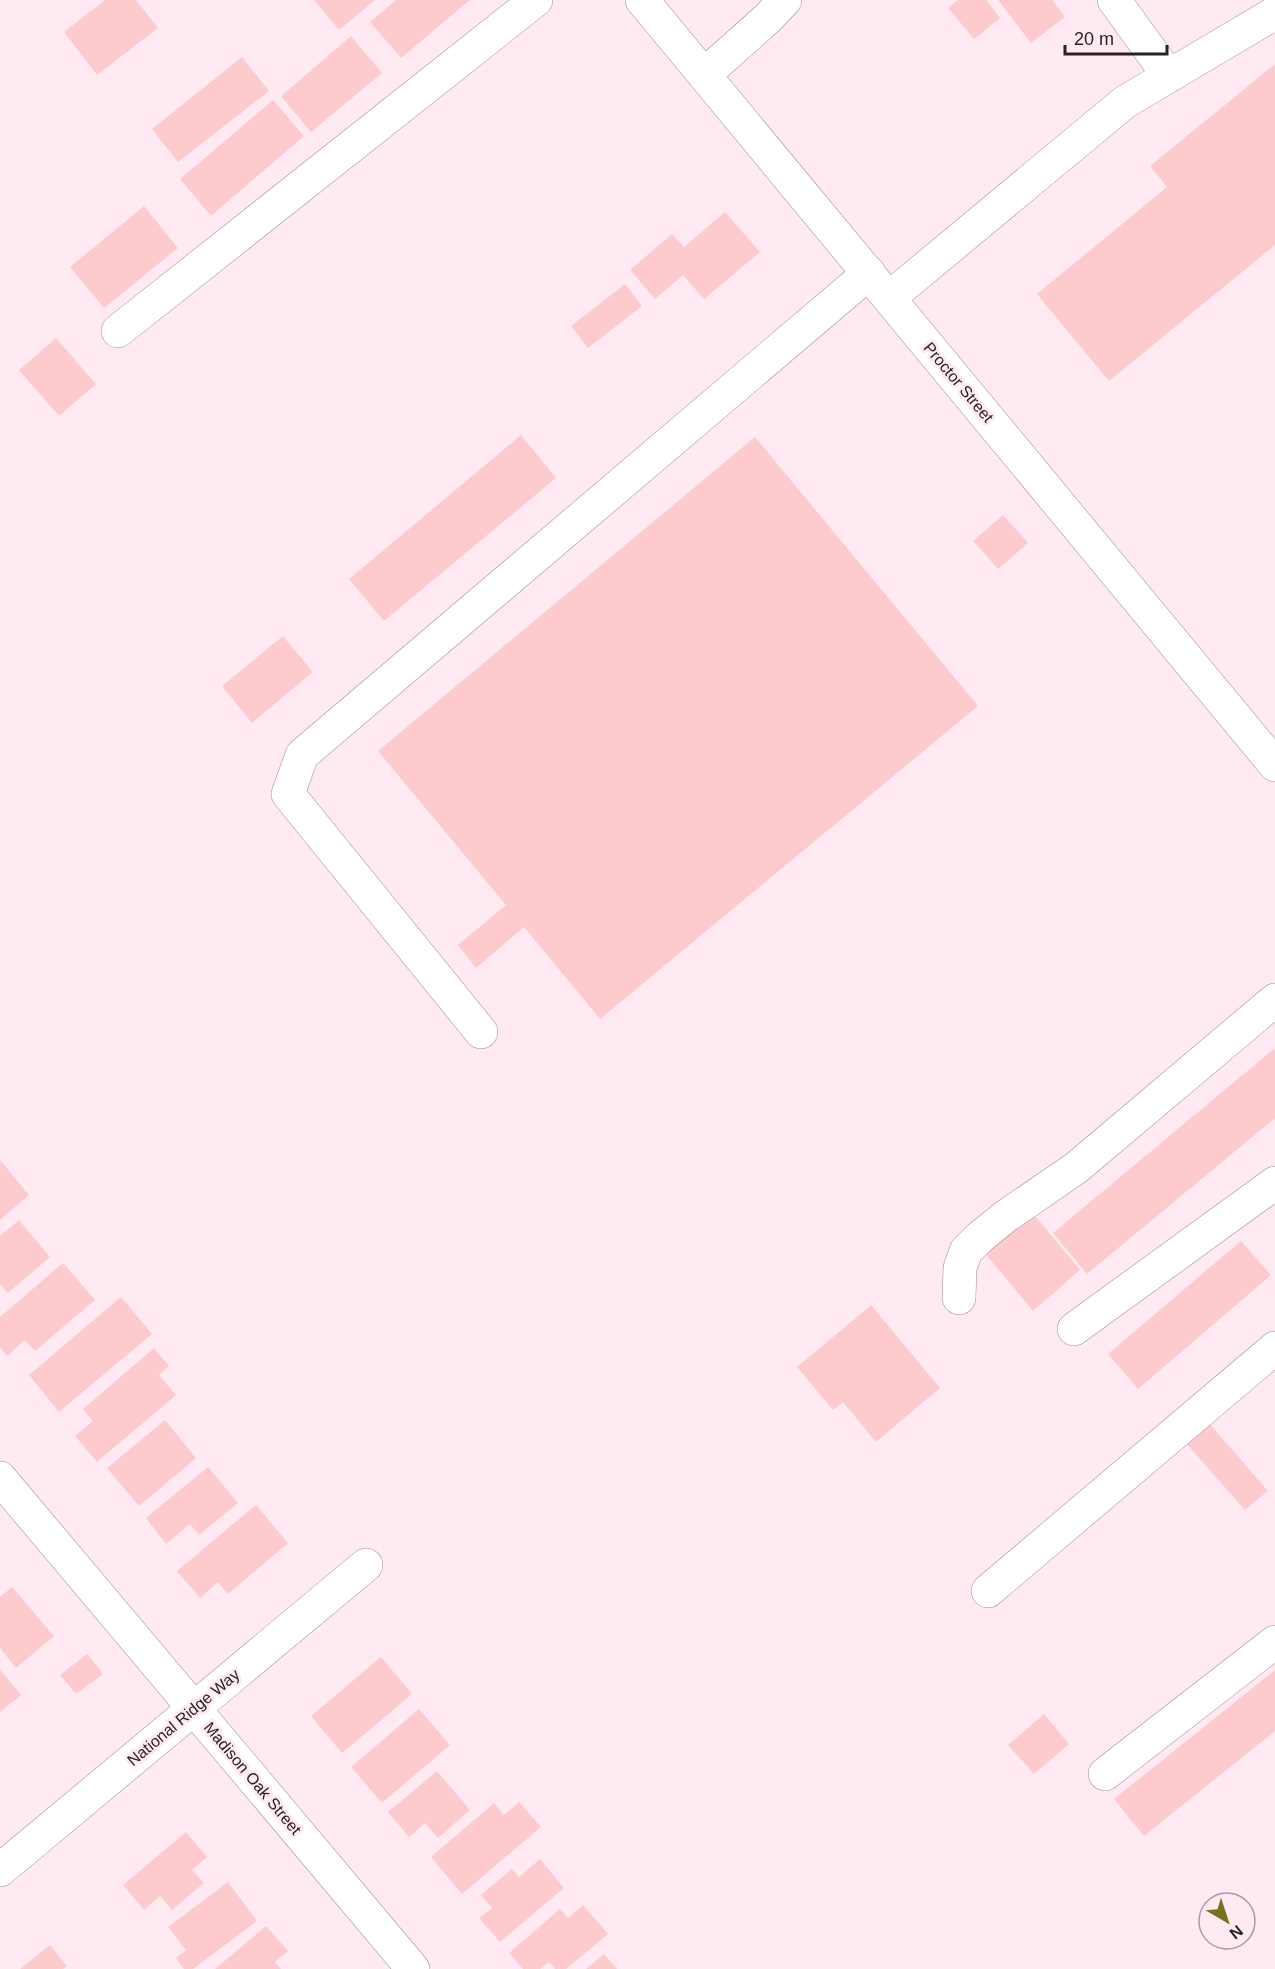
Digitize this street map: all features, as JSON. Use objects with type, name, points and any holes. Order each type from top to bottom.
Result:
[{"type":"street","points":[[118,331],[536,0]]},
{"type":"street","name":"Proctor Street","points":[[642,0],[1275,765]]},
{"type":"street","points":[[704,75],[785,0]]},
{"type":"street","points":[[1114,0],[1169,76]]},
{"type":"street","points":[[889,298],[1125,102],[1275,13]]},
{"type":"street","points":[[481,1032],[288,794],[302,755],[868,273]]},
{"type":"street","points":[[959,1298],[960,1268],[966,1251],[980,1237],[1006,1216],[1076,1168],[1275,1000]]},
{"type":"street","points":[[1074,1329],[1275,1183]]},
{"type":"street","points":[[988,1591],[1275,1348]]},
{"type":"street","name":"Madison Oak Street","points":[[0,1478],[413,1969]]},
{"type":"street","name":"National Ridge Way","points":[[0,1870],[366,1565]]},
{"type":"street","points":[[1105,1774],[1275,1642]]},
{"type":"building","points":[[105,0],[136,0],[158,28],[97,75],[64,32]]},
{"type":"building","points":[[314,0],[375,0],[339,30]]},
{"type":"building","points":[[396,0],[470,0],[401,58],[370,22]]},
{"type":"building","points":[[958,0],[986,0],[1000,18],[974,39],[948,8]]},
{"type":"building","points":[[998,0],[1052,0],[1065,17],[1031,43]]},
{"type":"building","points":[[351,36],[382,73],[311,132],[281,96]]},
{"type":"building","points":[[242,57],[269,91],[178,162],[152,129]]},
{"type":"building","points":[[1275,64],[1275,245],[1109,381],[1037,294],[1167,187],[1150,166]]},
{"type":"building","points":[[273,100],[304,136],[211,216],[180,179]]},
{"type":"building","points":[[144,206],[178,248],[104,308],[70,267]]},
{"type":"building","points":[[725,212],[760,252],[704,299],[683,275],[655,299],[630,270],[672,234],[684,247]]},
{"type":"building","points":[[625,284],[642,306],[588,348],[571,326]]},
{"type":"building","points":[[56,338],[96,384],[59,416],[19,370]]},
{"type":"building","points":[[521,435],[556,478],[384,621],[349,579]]},
{"type":"building","points":[[755,437],[978,706],[600,1019],[524,927],[476,968],[458,945],[506,905],[378,751]]},
{"type":"building","points":[[1003,515],[1028,543],[998,569],[973,541]]},
{"type":"building","points":[[283,636],[313,672],[252,723],[222,686]]},
{"type":"building","points":[[1275,1048],[1275,1118],[1087,1274],[1053,1233]]},
{"type":"building","points":[[0,1160],[29,1195],[0,1220]]},
{"type":"building","points":[[1031,1211],[1080,1270],[1033,1311],[983,1251]]},
{"type":"building","points":[[19,1220],[50,1257],[8,1293],[0,1284],[0,1236]]},
{"type":"building","points":[[1241,1241],[1271,1275],[1138,1389],[1108,1354]]},
{"type":"building","points":[[63,1263],[95,1300],[35,1351],[25,1340],[7,1356],[0,1347],[0,1317]]},
{"type":"building","points":[[121,1297],[152,1334],[59,1412],[29,1375]]},
{"type":"building","points":[[871,1305],[940,1388],[876,1442],[843,1402],[833,1410],[797,1367]]},
{"type":"building","points":[[154,1348],[169,1366],[159,1375],[176,1395],[97,1462],[75,1436],[93,1421],[83,1409]]},
{"type":"building","points":[[165,1420],[196,1458],[139,1506],[107,1468]]},
{"type":"building","points":[[1208,1422],[1268,1491],[1245,1510],[1185,1442]]},
{"type":"building","points":[[208,1467],[238,1503],[199,1535],[190,1524],[166,1544],[146,1518]]},
{"type":"building","points":[[256,1505],[288,1543],[228,1594],[218,1582],[200,1598],[177,1571]]},
{"type":"building","points":[[12,1587],[54,1636],[16,1668],[0,1648],[0,1597]]},
{"type":"building","points":[[87,1654],[103,1674],[76,1694],[60,1675]]},
{"type":"building","points":[[381,1657],[412,1694],[342,1753],[311,1716]]},
{"type":"building","points":[[0,1670],[21,1695],[0,1712]]},
{"type":"building","points":[[1275,1670],[1275,1731],[1144,1836],[1114,1799]]},
{"type":"building","points":[[419,1709],[450,1745],[382,1803],[351,1767]]},
{"type":"building","points":[[1044,1714],[1069,1744],[1034,1774],[1008,1745]]},
{"type":"building","points":[[437,1771],[470,1810],[438,1838],[425,1823],[409,1837],[388,1812]]},
{"type":"building","points":[[519,1802],[541,1827],[462,1894],[431,1857],[494,1803],[504,1815]]},
{"type":"building","points":[[186,1832],[207,1857],[192,1870],[204,1883],[172,1910],[160,1896],[144,1910],[123,1885]]},
{"type":"building","points":[[540,1859],[564,1888],[500,1942],[479,1918],[492,1908],[481,1895],[512,1869],[519,1877]]},
{"type":"building","points":[[228,1882],[257,1921],[193,1969],[184,1969],[176,1958],[186,1950],[168,1927]]},
{"type":"building","points":[[583,1905],[608,1934],[566,1969],[555,1969],[549,1962],[540,1969],[523,1969],[509,1953],[560,1909],[568,1918]]},
{"type":"building","points":[[266,1926],[288,1951],[275,1962],[281,1969],[215,1969]]},
{"type":"building","points":[[50,1945],[67,1966],[63,1969],[20,1969]]},
{"type":"building","points":[[604,1954],[617,1969],[586,1969]]}]
